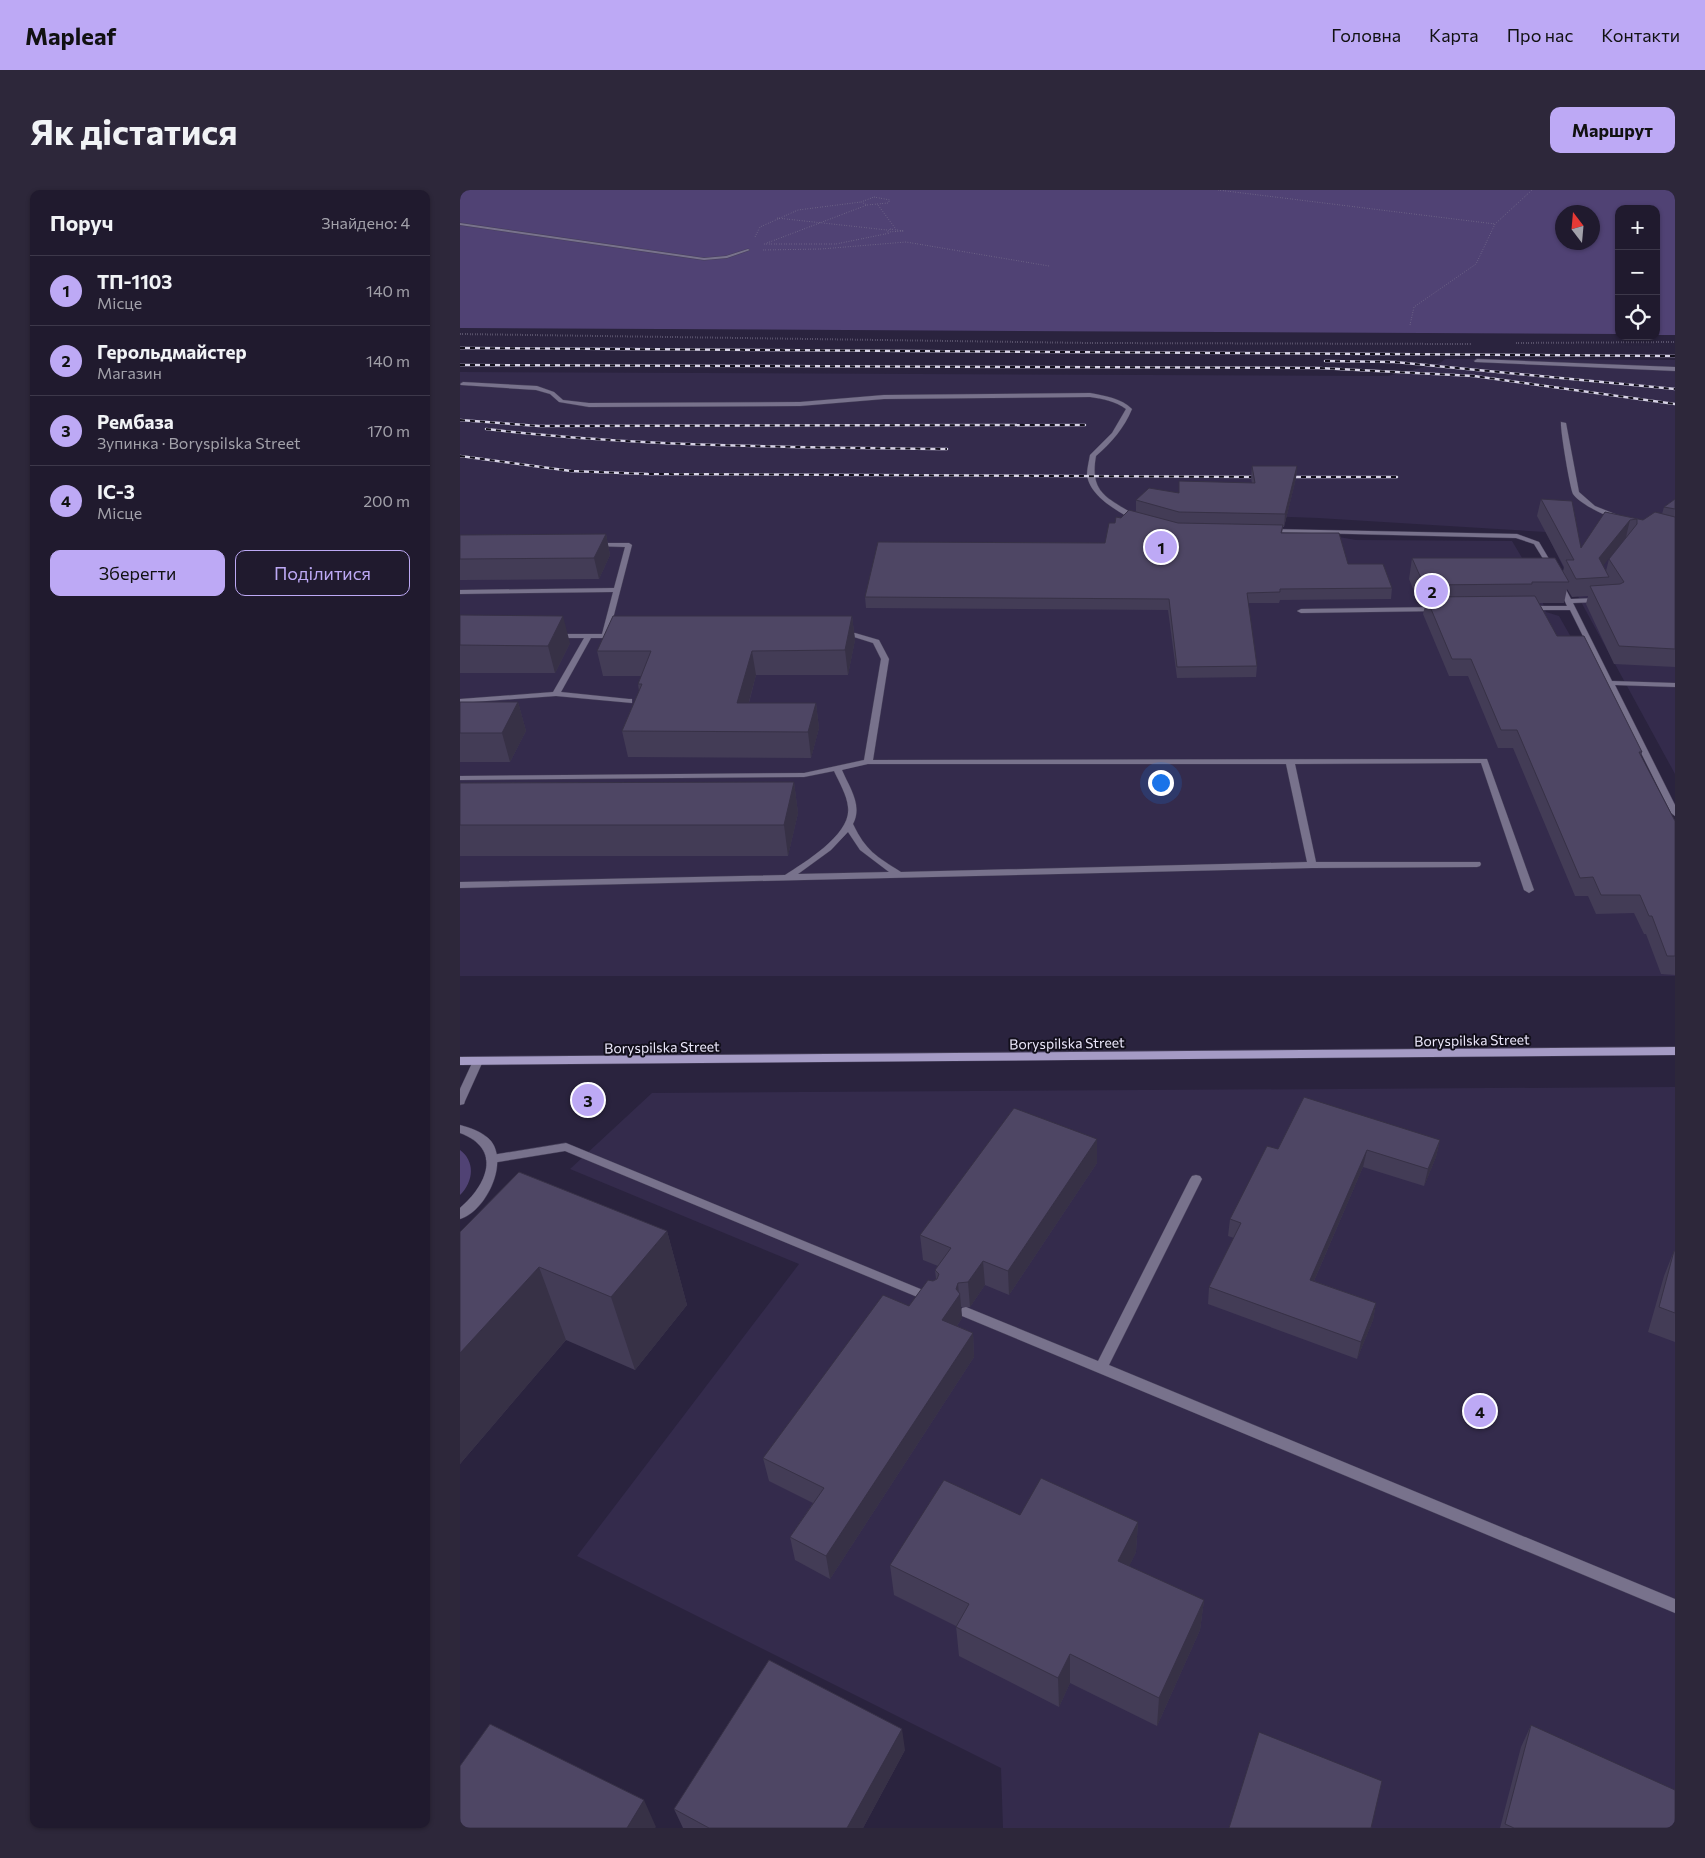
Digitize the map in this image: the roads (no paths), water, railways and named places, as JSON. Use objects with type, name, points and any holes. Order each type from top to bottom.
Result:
[{"type":"main road","name":"Boryspilska Street","points":[[460,1061],[1675,1052]]},
{"type":"street","points":[[460,224],[704,259],[727,257],[748,250]]},
{"type":"street","points":[[1477,361],[1675,369]]},
{"type":"street","points":[[463,384],[537,388],[552,393],[561,401],[589,405],[800,404],[884,397],[1090,394],[1123,403],[1129,409],[1122,426],[1114,437],[1093,455],[1090,477],[1100,494],[1120,510],[1145,522]]},
{"type":"street","points":[[1563,423],[1576,493],[1594,507],[1622,518]]},
{"type":"street","points":[[1258,530],[1517,536],[1529,538],[1537,543],[1571,604],[1675,813]]},
{"type":"street","points":[[591,545],[629,545],[605,636]]},
{"type":"street","points":[[460,592],[617,590]]},
{"type":"street","points":[[1524,608],[1604,599]]},
{"type":"street","points":[[1301,611],[1447,609]]},
{"type":"street","points":[[836,635],[855,635],[876,642],[885,659],[868,762]]},
{"type":"street","points":[[549,636],[624,636]]},
{"type":"street","points":[[556,694],[589,636]]},
{"type":"street","points":[[1610,683],[1675,685]]},
{"type":"street","points":[[460,701],[556,694],[629,701]]},
{"type":"street","points":[[1290,761],[1312,865]]},
{"type":"street","points":[[460,778],[804,775],[868,762],[1484,761],[1529,890]]},
{"type":"street","points":[[837,768],[853,809],[850,825],[852,833],[872,857],[901,876]]},
{"type":"street","points":[[785,878],[815,860],[850,825]]},
{"type":"street","points":[[460,884],[901,876],[1312,865],[1477,864]]},
{"type":"street","points":[[460,1101],[478,1061]]},
{"type":"street","points":[[460,1129],[478,1137],[488,1147],[492,1159],[492,1172],[487,1187],[477,1201],[460,1215]]},
{"type":"street","points":[[492,1159],[566,1147],[934,1299]]},
{"type":"street","points":[[1101,1368],[1196,1179]]},
{"type":"street","points":[[966,1312],[1675,1606]]},
{"type":"railway","points":[[460,348],[1675,356]]},
{"type":"railway","points":[[1325,361],[1395,362],[1675,389]]},
{"type":"railway","points":[[460,365],[1319,368],[1474,376],[1675,404]]},
{"type":"railway","points":[[460,420],[539,426],[1085,425]]},
{"type":"railway","points":[[486,429],[658,443],[774,447],[947,449]]},
{"type":"railway","points":[[460,456],[571,471],[648,474],[1264,477]]},
{"type":"railway","points":[[1281,477],[1397,477]]},
{"type":"place","name":"ТП-1103","points":[[1161,547]]},
{"type":"place","name":"Герольдмайстер","points":[[1432,591]]},
{"type":"place","name":"Рембаза","points":[[588,1100]]},
{"type":"place","name":"ІС-3","points":[[1480,1411]]}]
